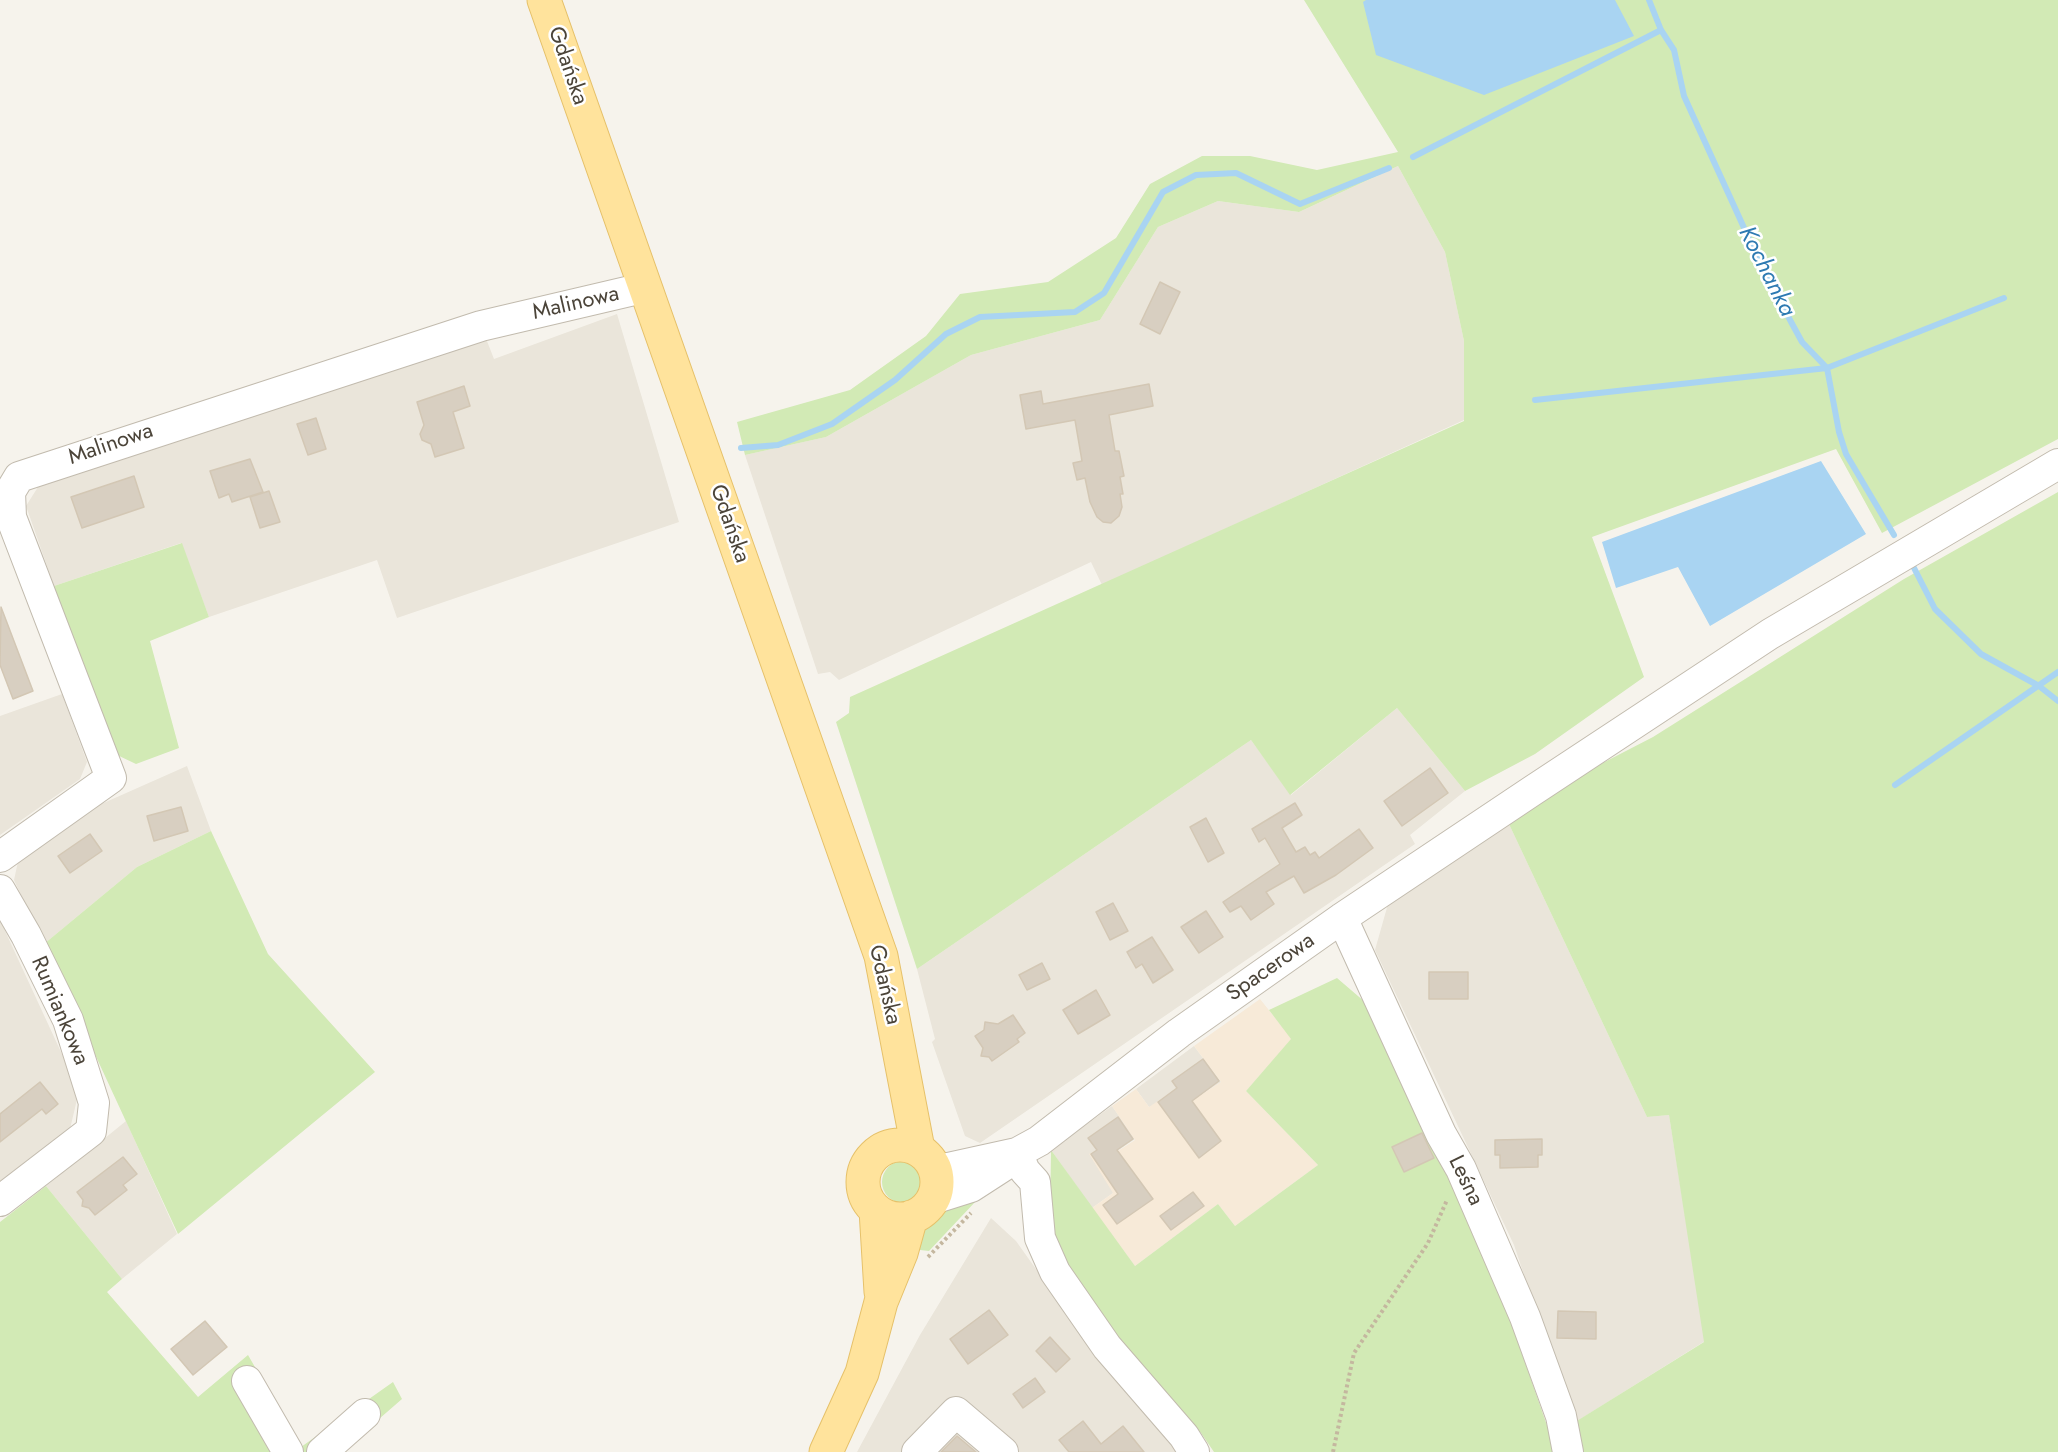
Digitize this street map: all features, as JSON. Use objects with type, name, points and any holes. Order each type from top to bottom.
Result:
[{"type":"main road","name":"Gdańska","points":[[544,0],[643,288],[881,956],[917,1176],[901,1253],[881,1302],[862,1373],[827,1452]]},
{"type":"main road","points":[[873,1155],[917,1176],[892,1218],[876,1210],[866,1198],[864,1176],[865,1168],[873,1155]]},
{"type":"main road","name":"Gdańska","points":[[876,1210],[881,1302]]},
{"type":"street","name":"Malinowa","points":[[0,857],[111,778],[11,517],[10,492],[19,477],[481,326],[643,288]]},
{"type":"street","name":"Spacerowa","points":[[917,1176],[979,1183],[1001,1171],[1017,1153],[1039,1141],[1179,1033],[1342,918],[1770,634],[2058,464]]},
{"type":"street","name":"Rumiankowa","points":[[0,891],[26,935],[69,1020],[94,1103],[92,1131],[0,1201]]},
{"type":"street","name":"Leśna","points":[[1342,918],[1436,1124],[1461,1169],[1525,1317],[1561,1416],[1568,1452]]},
{"type":"street","points":[[1017,1153],[1025,1171],[1035,1182],[1040,1238],[1055,1272],[1107,1347],[1184,1436],[1194,1452]]},
{"type":"street","points":[[247,1381],[288,1452]]},
{"type":"street","points":[[917,1452],[956,1412],[1003,1452]]},
{"type":"street","points":[[322,1452],[365,1414]]},
{"type":"path","points":[[1333,1452],[1353,1353],[1428,1243],[1461,1169]]},
{"type":"shaded area","points":[[1398,166],[1445,252],[1464,341],[1464,420],[1102,585],[1091,562],[839,680],[830,672],[818,674],[745,455],[826,437],[971,355],[1100,320],[1158,227],[1218,201],[1299,212]]},
{"type":"shaded area","points":[[617,314],[679,522],[397,618],[377,560],[209,617],[181,543],[54,586],[26,506],[38,487],[485,336],[494,359]]},
{"type":"shaded area","points":[[62,694],[87,762],[80,779],[0,835],[0,716]]},
{"type":"shaded area","points":[[1397,708],[1465,791],[1410,835],[1415,844],[980,1143],[965,1136],[932,1042],[935,1039],[917,969],[1251,740],[1291,795]]},
{"type":"shaded area","points":[[187,766],[211,831],[137,867],[44,944],[14,880],[19,857],[81,813]]},
{"type":"shaded area","points":[[1508,822],[1647,1117],[1669,1115],[1705,1341],[1574,1423],[1514,1245],[1375,950],[1388,904]]},
{"type":"shaded area","points":[[0,920],[79,1091],[70,1129],[0,1185]]},
{"type":"shaded area","points":[[1260,999],[1292,1039],[1246,1091],[1318,1165],[1235,1226],[1218,1204],[1135,1266],[1092,1208],[1113,1193],[1089,1154],[1097,1150],[1104,1160],[1135,1140],[1112,1106],[1136,1089],[1149,1107],[1177,1088],[1188,1103],[1221,1082],[1194,1046]]},
{"type":"shaded area","points":[[1194,1046],[1221,1082],[1188,1103],[1149,1107],[1136,1089]]},
{"type":"shaded area","points":[[1112,1106],[1135,1139],[1104,1160],[1113,1193],[1092,1208],[1051,1150]]},
{"type":"shaded area","points":[[126,1121],[177,1234],[122,1279],[46,1186]]},
{"type":"shaded area","points":[[991,1218],[1016,1241],[1097,1355],[1180,1452],[857,1452],[920,1335]]},
{"type":"green space","points":[[1304,0],[2058,0],[2058,439],[1882,533],[1836,449],[1592,537],[1644,677],[1535,754],[1465,791],[1397,708],[1290,795],[1251,740],[917,969],[836,722],[849,713],[850,697],[1464,421],[1464,341],[1445,252],[1398,166],[1299,212],[1218,201],[1158,227],[1100,320],[971,355],[826,437],[745,455],[737,422],[850,390],[926,336],[960,294],[1048,282],[1116,238],[1150,184],[1202,156],[1250,156],[1317,170],[1398,152]]},
{"type":"green space","points":[[2058,492],[2058,1452],[1214,1452],[1201,1433],[1132,1358],[1058,1259],[1050,1222],[1051,1150],[1135,1266],[1218,1204],[1235,1226],[1318,1165],[1246,1091],[1291,1039],[1269,1010],[1337,978],[1372,1008],[1488,1256],[1551,1437],[1704,1342],[1669,1115],[1647,1117],[1508,822],[1562,784],[1653,737],[1904,579]]},
{"type":"green space","points":[[182,543],[209,617],[150,641],[179,748],[136,764],[115,754],[54,586]]},
{"type":"green space","points":[[211,831],[268,954],[375,1072],[178,1234],[44,944],[137,867]]},
{"type":"green space","points":[[903,1161],[911,1162],[918,1167],[923,1174],[923,1190],[918,1197],[911,1202],[903,1203],[895,1202],[888,1197],[883,1190],[882,1182],[883,1174],[888,1167],[895,1162]]},
{"type":"green space","points":[[46,1186],[122,1279],[107,1292],[198,1397],[248,1355],[301,1447],[393,1382],[402,1399],[341,1452],[0,1452],[0,1222]]},
{"type":"green space","points":[[957,1201],[976,1201],[929,1251],[911,1249],[924,1230]]},
{"type":"water","points":[[1366,0],[1615,0],[1634,36],[1484,95],[1376,55],[1363,2]]},
{"type":"water","points":[[1821,461],[1866,534],[1710,626],[1678,567],[1616,588],[1602,542]]},
{"type":"building","points":[[1160,282],[1180,292],[1160,334],[1140,324]]},
{"type":"building","points":[[1149,384],[1153,406],[1109,415],[1115,451],[1119,451],[1124,476],[1120,477],[1123,494],[1120,494],[1122,507],[1119,516],[1111,523],[1103,522],[1097,517],[1090,502],[1085,478],[1077,480],[1073,463],[1082,461],[1075,420],[1026,429],[1020,395],[1041,391],[1043,404]]},
{"type":"building","points":[[464,386],[470,406],[453,412],[464,448],[435,457],[431,444],[422,440],[420,434],[424,425],[417,402]]},
{"type":"building","points":[[316,418],[326,449],[308,455],[297,424]]},
{"type":"building","points":[[250,459],[263,492],[232,502],[229,494],[219,498],[210,471]]},
{"type":"building","points":[[134,476],[144,507],[82,528],[71,497]]},
{"type":"building","points":[[269,491],[280,522],[260,528],[250,497]]},
{"type":"building","points":[[1,607],[33,691],[13,699],[0,665]]},
{"type":"building","points":[[1430,768],[1448,793],[1402,826],[1384,801]]},
{"type":"building","points":[[1295,803],[1302,815],[1282,828],[1296,852],[1305,847],[1310,855],[1315,852],[1319,858],[1359,829],[1373,848],[1336,875],[1304,893],[1294,876],[1266,892],[1274,904],[1251,920],[1241,906],[1230,912],[1223,902],[1280,864],[1265,838],[1259,842],[1252,829]]},
{"type":"building","points":[[181,807],[188,831],[154,841],[147,816]]},
{"type":"building","points":[[1206,818],[1224,853],[1208,862],[1190,827]]},
{"type":"building","points":[[90,834],[102,851],[70,873],[58,856]]},
{"type":"building","points":[[1113,903],[1128,931],[1110,940],[1096,912]]},
{"type":"building","points":[[1206,911],[1223,937],[1199,953],[1181,927]]},
{"type":"building","points":[[1152,937],[1173,970],[1153,983],[1142,964],[1136,968],[1127,952]]},
{"type":"building","points":[[1042,963],[1050,979],[1027,990],[1019,975]]},
{"type":"building","points":[[1429,972],[1468,972],[1468,999],[1429,999]]},
{"type":"building","points":[[1096,990],[1110,1015],[1078,1034],[1063,1010]]},
{"type":"building","points":[[1013,1015],[1025,1033],[1017,1039],[1019,1042],[992,1061],[989,1057],[981,1056],[983,1048],[975,1036],[984,1030],[985,1022],[998,1024]]},
{"type":"building","points":[[1203,1059],[1219,1081],[1192,1101],[1221,1141],[1199,1158],[1158,1102],[1177,1088],[1172,1081]]},
{"type":"building","points":[[40,1082],[58,1104],[46,1114],[42,1109],[0,1142],[0,1114]]},
{"type":"building","points":[[1118,1117],[1133,1139],[1117,1150],[1153,1199],[1117,1224],[1103,1205],[1118,1194],[1091,1154],[1097,1150],[1088,1138]]},
{"type":"building","points":[[1422,1133],[1434,1158],[1404,1172],[1392,1147]]},
{"type":"building","points":[[1542,1139],[1542,1155],[1538,1155],[1538,1167],[1500,1168],[1500,1155],[1495,1155],[1495,1140]]},
{"type":"building","points":[[123,1157],[137,1174],[123,1185],[127,1190],[95,1215],[89,1208],[82,1206],[83,1200],[77,1192]]},
{"type":"building","points":[[1193,1192],[1204,1206],[1171,1230],[1160,1216]]},
{"type":"building","points":[[989,1310],[1008,1335],[968,1364],[950,1339]]},
{"type":"building","points":[[1558,1311],[1596,1312],[1596,1339],[1557,1338]]},
{"type":"building","points":[[205,1321],[227,1347],[193,1375],[171,1349]]},
{"type":"building","points":[[1050,1337],[1070,1359],[1056,1372],[1036,1351]]},
{"type":"building","points":[[1035,1378],[1045,1392],[1023,1408],[1013,1394]]},
{"type":"building","points":[[1083,1421],[1101,1444],[1123,1426],[1144,1452],[1069,1452],[1059,1440]]},
{"type":"building","points":[[957,1436],[976,1452],[941,1452]]},
{"type":"waterway","name":"Kochanka","points":[[1649,0],[1661,30],[1674,50],[1684,96],[1765,274],[1802,342],[1827,368],[1839,432],[1846,454],[1894,535]]},
{"type":"waterway","points":[[1413,157],[1661,30]]},
{"type":"waterway","points":[[741,448],[778,445],[832,424],[895,380],[946,334],[980,317],[1075,312],[1104,293],[1163,192],[1196,175],[1236,173],[1300,204],[1389,168]]},
{"type":"waterway","points":[[1535,400],[1827,368],[2004,298]]},
{"type":"waterway","name":"Kochanka","points":[[1912,564],[1935,609],[1981,654],[2039,686],[2058,701]]},
{"type":"waterway","points":[[1895,785],[2058,672]]}]
